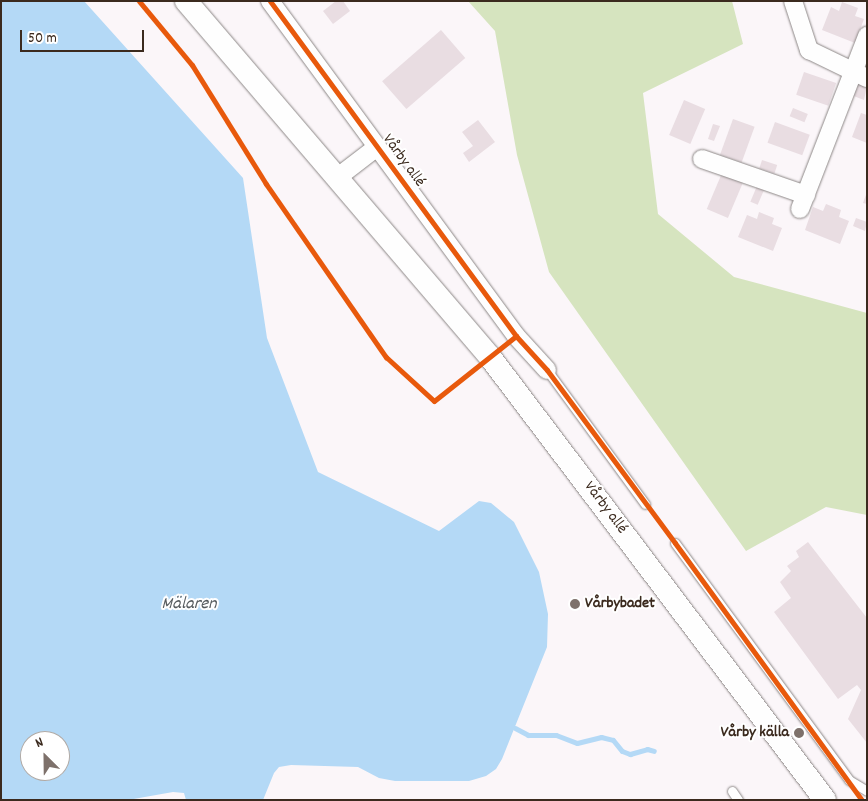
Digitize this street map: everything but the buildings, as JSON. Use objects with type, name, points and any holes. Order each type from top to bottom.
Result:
[{"type":"street","name":"Vårby allé","points":[[186,1],[338,176],[490,357],[825,800]]},
{"type":"street","name":"Vårby allé","points":[[270,1],[516,336],[547,370]]},
{"type":"street","points":[[793,1],[809,50],[859,75]]},
{"type":"street","points":[[702,159],[803,202],[859,75],[867,36]]},
{"type":"street","name":"Vårby allé","points":[[338,176],[378,147]]},
{"type":"lane","points":[[547,370],[645,504]]},
{"type":"lane","points":[[675,543],[849,780],[867,791]]},
{"type":"lane","points":[[732,791],[738,800]]},
{"type":"green space","points":[[468,1],[732,1],[743,44],[643,93],[658,214],[734,277],[867,313],[867,515],[826,507],[746,551],[549,272],[517,155],[495,31]]},
{"type":"water","name":"Mälaren","points":[[1,1],[84,1],[243,178],[267,338],[318,472],[439,531],[479,501],[491,503],[514,522],[539,572],[548,614],[547,647],[502,759],[496,769],[486,776],[469,781],[395,781],[379,778],[358,767],[291,765],[279,767],[274,773],[263,800],[186,800],[184,793],[173,792],[128,800],[1,800]]},
{"type":"waterway","points":[[515,728],[528,735],[556,735],[577,743],[601,737],[613,740],[622,751],[630,754],[647,749],[654,751]]},
{"type":"cycle path","points":[[139,1],[192,65],[266,184],[386,357],[434,401],[516,336]]},
{"type":"cycle path","points":[[270,1],[516,336],[547,370],[862,800]]},
{"type":"place","name":"Vårbybadet","points":[[575,604]]},
{"type":"place","name":"Vårby källa","points":[[799,733]]}]
